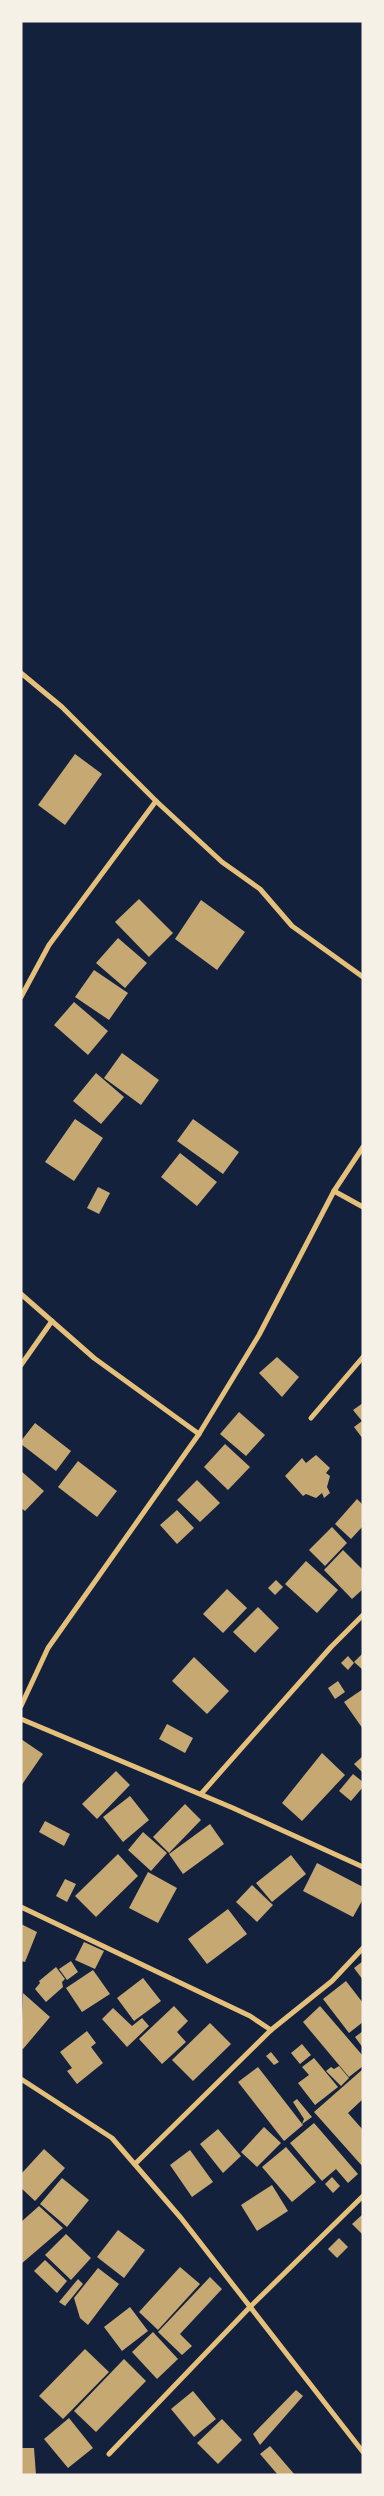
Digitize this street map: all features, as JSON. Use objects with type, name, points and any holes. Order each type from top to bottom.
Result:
[{"type":"street","points":[[21,673],[62,707],[156,801],[222,862],[260,889],[292,926],[363,977]]},
{"type":"street","points":[[21,997],[49,944],[156,801]]},
{"type":"street","points":[[21,1706],[48,1648],[199,1434],[259,1335],[334,1191],[363,1147]]},
{"type":"street","points":[[334,1191],[363,1207]]},
{"type":"street","points":[[21,1294],[94,1358],[199,1434]]},
{"type":"street","points":[[21,1365],[52,1321]]},
{"type":"street","points":[[311,1418],[363,1357]]},
{"type":"street","points":[[201,1794],[331,1647],[363,1615]]},
{"type":"street","points":[[21,1719],[201,1794],[363,1867]]},
{"type":"street","points":[[21,1907],[250,2016],[271,2030]]},
{"type":"street","points":[[134,2164],[271,2030],[332,1982],[363,1948]]},
{"type":"street","points":[[21,2079],[112,2138],[181,2218],[363,2452]]},
{"type":"street","points":[[109,2454],[250,2307],[363,2196]]},
{"type":"building","points":[[75,754],[102,774],[65,825],[38,805]]},
{"type":"building","points":[[139,899],[173,933],[149,957],[115,922]]},
{"type":"building","points":[[201,900],[245,932],[217,970],[175,939]]},
{"type":"building","points":[[118,938],[147,963],[125,988],[96,963]]},
{"type":"building","points":[[94,970],[128,993],[109,1020],[75,997]]},
{"type":"building","points":[[74,1002],[108,1031],[88,1055],[54,1025]]},
{"type":"building","points":[[122,1053],[159,1080],[141,1105],[104,1078]]},
{"type":"building","points":[[96,1073],[124,1097],[101,1124],[73,1101]]},
{"type":"building","points":[[75,1119],[103,1138],[74,1181],[45,1162]]},
{"type":"building","points":[[193,1119],[239,1152],[223,1174],[177,1141]]},
{"type":"building","points":[[180,1153],[217,1182],[197,1206],[161,1177]]},
{"type":"building","points":[[98,1187],[110,1193],[99,1214],[87,1208]]},
{"type":"building","points":[[277,1357],[299,1377],[282,1397],[259,1373]]},
{"type":"building","points":[[363,1403],[363,1439],[354,1427],[362,1421],[353,1410]]},
{"type":"building","points":[[239,1412],[265,1435],[246,1456],[220,1434]]},
{"type":"building","points":[[35,1423],[71,1451],[56,1471],[21,1444],[21,1441]]},
{"type":"building","points":[[225,1444],[250,1467],[228,1490],[204,1467]]},
{"type":"building","points":[[316,1455],[330,1468],[326,1473],[330,1476],[327,1487],[330,1493],[324,1498],[322,1493],[316,1498],[306,1494],[303,1496],[285,1476],[302,1458],[306,1463]]},
{"type":"building","points":[[78,1461],[117,1491],[97,1517],[58,1487]]},
{"type":"building","points":[[21,1471],[44,1491],[25,1511],[21,1508]]},
{"type":"building","points":[[197,1480],[220,1503],[200,1522],[177,1500]]},
{"type":"building","points":[[357,1499],[363,1505],[363,1526],[351,1539],[335,1524]]},
{"type":"building","points":[[177,1510],[194,1528],[177,1544],[160,1525]]},
{"type":"building","points":[[332,1527],[347,1543],[325,1566],[309,1550]]},
{"type":"building","points":[[343,1550],[363,1570],[363,1589],[352,1599],[324,1570]]},
{"type":"building","points":[[306,1561],[338,1590],[317,1613],[285,1584]]},
{"type":"building","points":[[276,1580],[283,1587],[275,1595],[268,1588]]},
{"type":"building","points":[[227,1589],[247,1608],[223,1633],[203,1614]]},
{"type":"building","points":[[258,1607],[279,1628],[255,1653],[233,1632]]},
{"type":"building","points":[[363,1653],[363,1670],[354,1662]]},
{"type":"building","points":[[348,1656],[354,1663],[348,1670],[341,1663]]},
{"type":"building","points":[[194,1657],[229,1691],[207,1714],[172,1681]]},
{"type":"building","points":[[338,1681],[345,1692],[335,1699],[328,1688]]},
{"type":"building","points":[[363,1689],[363,1729],[344,1702]]},
{"type":"building","points":[[167,1724],[193,1738],[185,1753],[159,1739]]},
{"type":"building","points":[[21,1739],[43,1754],[21,1786]]},
{"type":"building","points":[[322,1753],[345,1775],[302,1821],[282,1803]]},
{"type":"building","points":[[363,1756],[363,1773],[354,1764]]},
{"type":"building","points":[[116,1771],[130,1785],[97,1819],[82,1804]]},
{"type":"building","points":[[353,1774],[363,1782],[363,1787],[351,1801],[339,1791]]},
{"type":"building","points":[[130,1796],[149,1820],[123,1842],[103,1817]]},
{"type":"building","points":[[185,1804],[201,1820],[169,1853],[153,1837]]},
{"type":"building","points":[[45,1821],[70,1834],[64,1846],[39,1832]]},
{"type":"building","points":[[210,1824],[224,1844],[183,1874],[169,1854]]},
{"type":"building","points":[[143,1832],[167,1853],[151,1871],[128,1850]]},
{"type":"building","points":[[118,1854],[138,1876],[96,1917],[75,1896]]},
{"type":"building","points":[[291,1855],[306,1874],[272,1902],[256,1883]]},
{"type":"building","points":[[317,1863],[363,1887],[363,1899],[353,1917],[303,1891]]},
{"type":"building","points":[[148,1872],[177,1888],[158,1923],[129,1908]]},
{"type":"building","points":[[65,1879],[76,1884],[67,1902],[56,1896]]},
{"type":"building","points":[[252,1885],[273,1905],[257,1922],[236,1902]]},
{"type":"building","points":[[228,1909],[247,1934],[207,1964],[188,1939]]},
{"type":"building","points":[[21,1924],[37,1932],[25,1962],[21,1961]]},
{"type":"building","points":[[84,1942],[104,1951],[95,1969],[75,1960]]},
{"type":"building","points":[[71,1961],[78,1972],[67,1980],[59,1969]]},
{"type":"building","points":[[363,1961],[363,1980],[354,1968]]},
{"type":"building","points":[[56,1967],[65,1979],[62,1982],[63,1987],[46,2002],[35,1989],[40,1983],[39,1981]]},
{"type":"building","points":[[93,1970],[110,1994],[82,2012],[66,1988]]},
{"type":"building","points":[[143,1978],[161,2001],[134,2021],[117,1998]]},
{"type":"building","points":[[346,1981],[363,2003],[363,2022],[349,2033],[323,1999]]},
{"type":"building","points":[[23,1993],[50,2017],[23,2049],[21,2048]]},
{"type":"building","points":[[174,2006],[188,2021],[177,2032],[186,2042],[162,2064],[139,2039]]},
{"type":"building","points":[[320,2006],[363,2056],[363,2066],[349,2077],[303,2022]]},
{"type":"building","points":[[113,2008],[132,2026],[142,2018],[149,2026],[127,2047],[102,2019]]},
{"type":"building","points":[[210,2023],[231,2044],[193,2081],[172,2060]]},
{"type":"building","points":[[87,2031],[96,2043],[91,2047],[103,2063],[77,2084],[67,2071],[72,2068],[60,2052]]},
{"type":"building","points":[[363,2031],[363,2048],[355,2037]]},
{"type":"building","points":[[302,2044],[311,2055],[300,2064],[291,2053]]},
{"type":"building","points":[[271,2052],[279,2062],[274,2065],[266,2056]]},
{"type":"building","points":[[314,2058],[338,2087],[315,2105],[298,2083],[309,2075],[302,2067]]},
{"type":"building","points":[[339,2066],[349,2078],[341,2086],[326,2071],[331,2067],[334,2069]]},
{"type":"building","points":[[258,2067],[303,2125],[284,2141],[238,2082]]},
{"type":"building","points":[[363,2069],[363,2099],[348,2113],[363,2130],[363,2167],[314,2112]]},
{"type":"building","points":[[297,2099],[312,2117],[302,2124],[304,2119],[293,2102]]},
{"type":"building","points":[[314,2123],[358,2174],[348,2183],[336,2169],[322,2181],[290,2143]]},
{"type":"building","points":[[264,2127],[281,2143],[257,2167],[241,2152]]},
{"type":"building","points":[[218,2129],[241,2156],[223,2173],[200,2144]]},
{"type":"building","points":[[286,2147],[316,2182],[292,2202],[262,2167]]},
{"type":"building","points":[[44,2149],[65,2168],[35,2201],[21,2188],[21,2174]]},
{"type":"building","points":[[190,2150],[213,2182],[192,2197],[170,2165]]},
{"type":"building","points":[[332,2177],[340,2186],[333,2193],[325,2184]]},
{"type":"building","points":[[62,2178],[89,2200],[67,2227],[40,2204]]},
{"type":"building","points":[[272,2185],[288,2211],[257,2231],[241,2205]]},
{"type":"building","points":[[39,2206],[63,2228],[21,2264],[21,2222]]},
{"type":"building","points":[[363,2214],[363,2235],[352,2224]]},
{"type":"building","points":[[118,2230],[145,2250],[124,2278],[97,2257]]},
{"type":"building","points":[[66,2234],[91,2258],[71,2280],[45,2255]]},
{"type":"building","points":[[339,2238],[348,2247],[337,2258],[328,2249]]},
{"type":"building","points":[[45,2260],[67,2281],[57,2293],[34,2271]]},
{"type":"building","points":[[180,2267],[200,2284],[158,2330],[139,2312]]},
{"type":"building","points":[[98,2268],[119,2284],[88,2325],[80,2318],[74,2298]]},
{"type":"building","points":[[210,2277],[222,2289],[180,2334],[192,2346],[182,2355],[158,2332]]},
{"type":"building","points":[[78,2279],[83,2284],[65,2306],[59,2302]]},
{"type":"building","points":[[130,2307],[148,2331],[122,2351],[104,2327]]},
{"type":"building","points":[[153,2332],[178,2359],[157,2379],[132,2352]]},
{"type":"building","points":[[85,2349],[109,2372],[63,2419],[39,2396]]},
{"type":"building","points":[[124,2359],[146,2381],[96,2432],[74,2411]]},
{"type":"building","points":[[296,2390],[303,2396],[260,2445],[253,2434]]},
{"type":"building","points":[[193,2391],[216,2419],[194,2437],[171,2409]]},
{"type":"building","points":[[69,2418],[93,2448],[68,2468],[44,2439]]},
{"type":"building","points":[[222,2419],[242,2440],[218,2464],[197,2443]]},
{"type":"building","points":[[270,2446],[295,2475],[278,2475],[260,2454]]},
{"type":"building","points":[[21,2448],[34,2448],[36,2475],[21,2475]]}]
